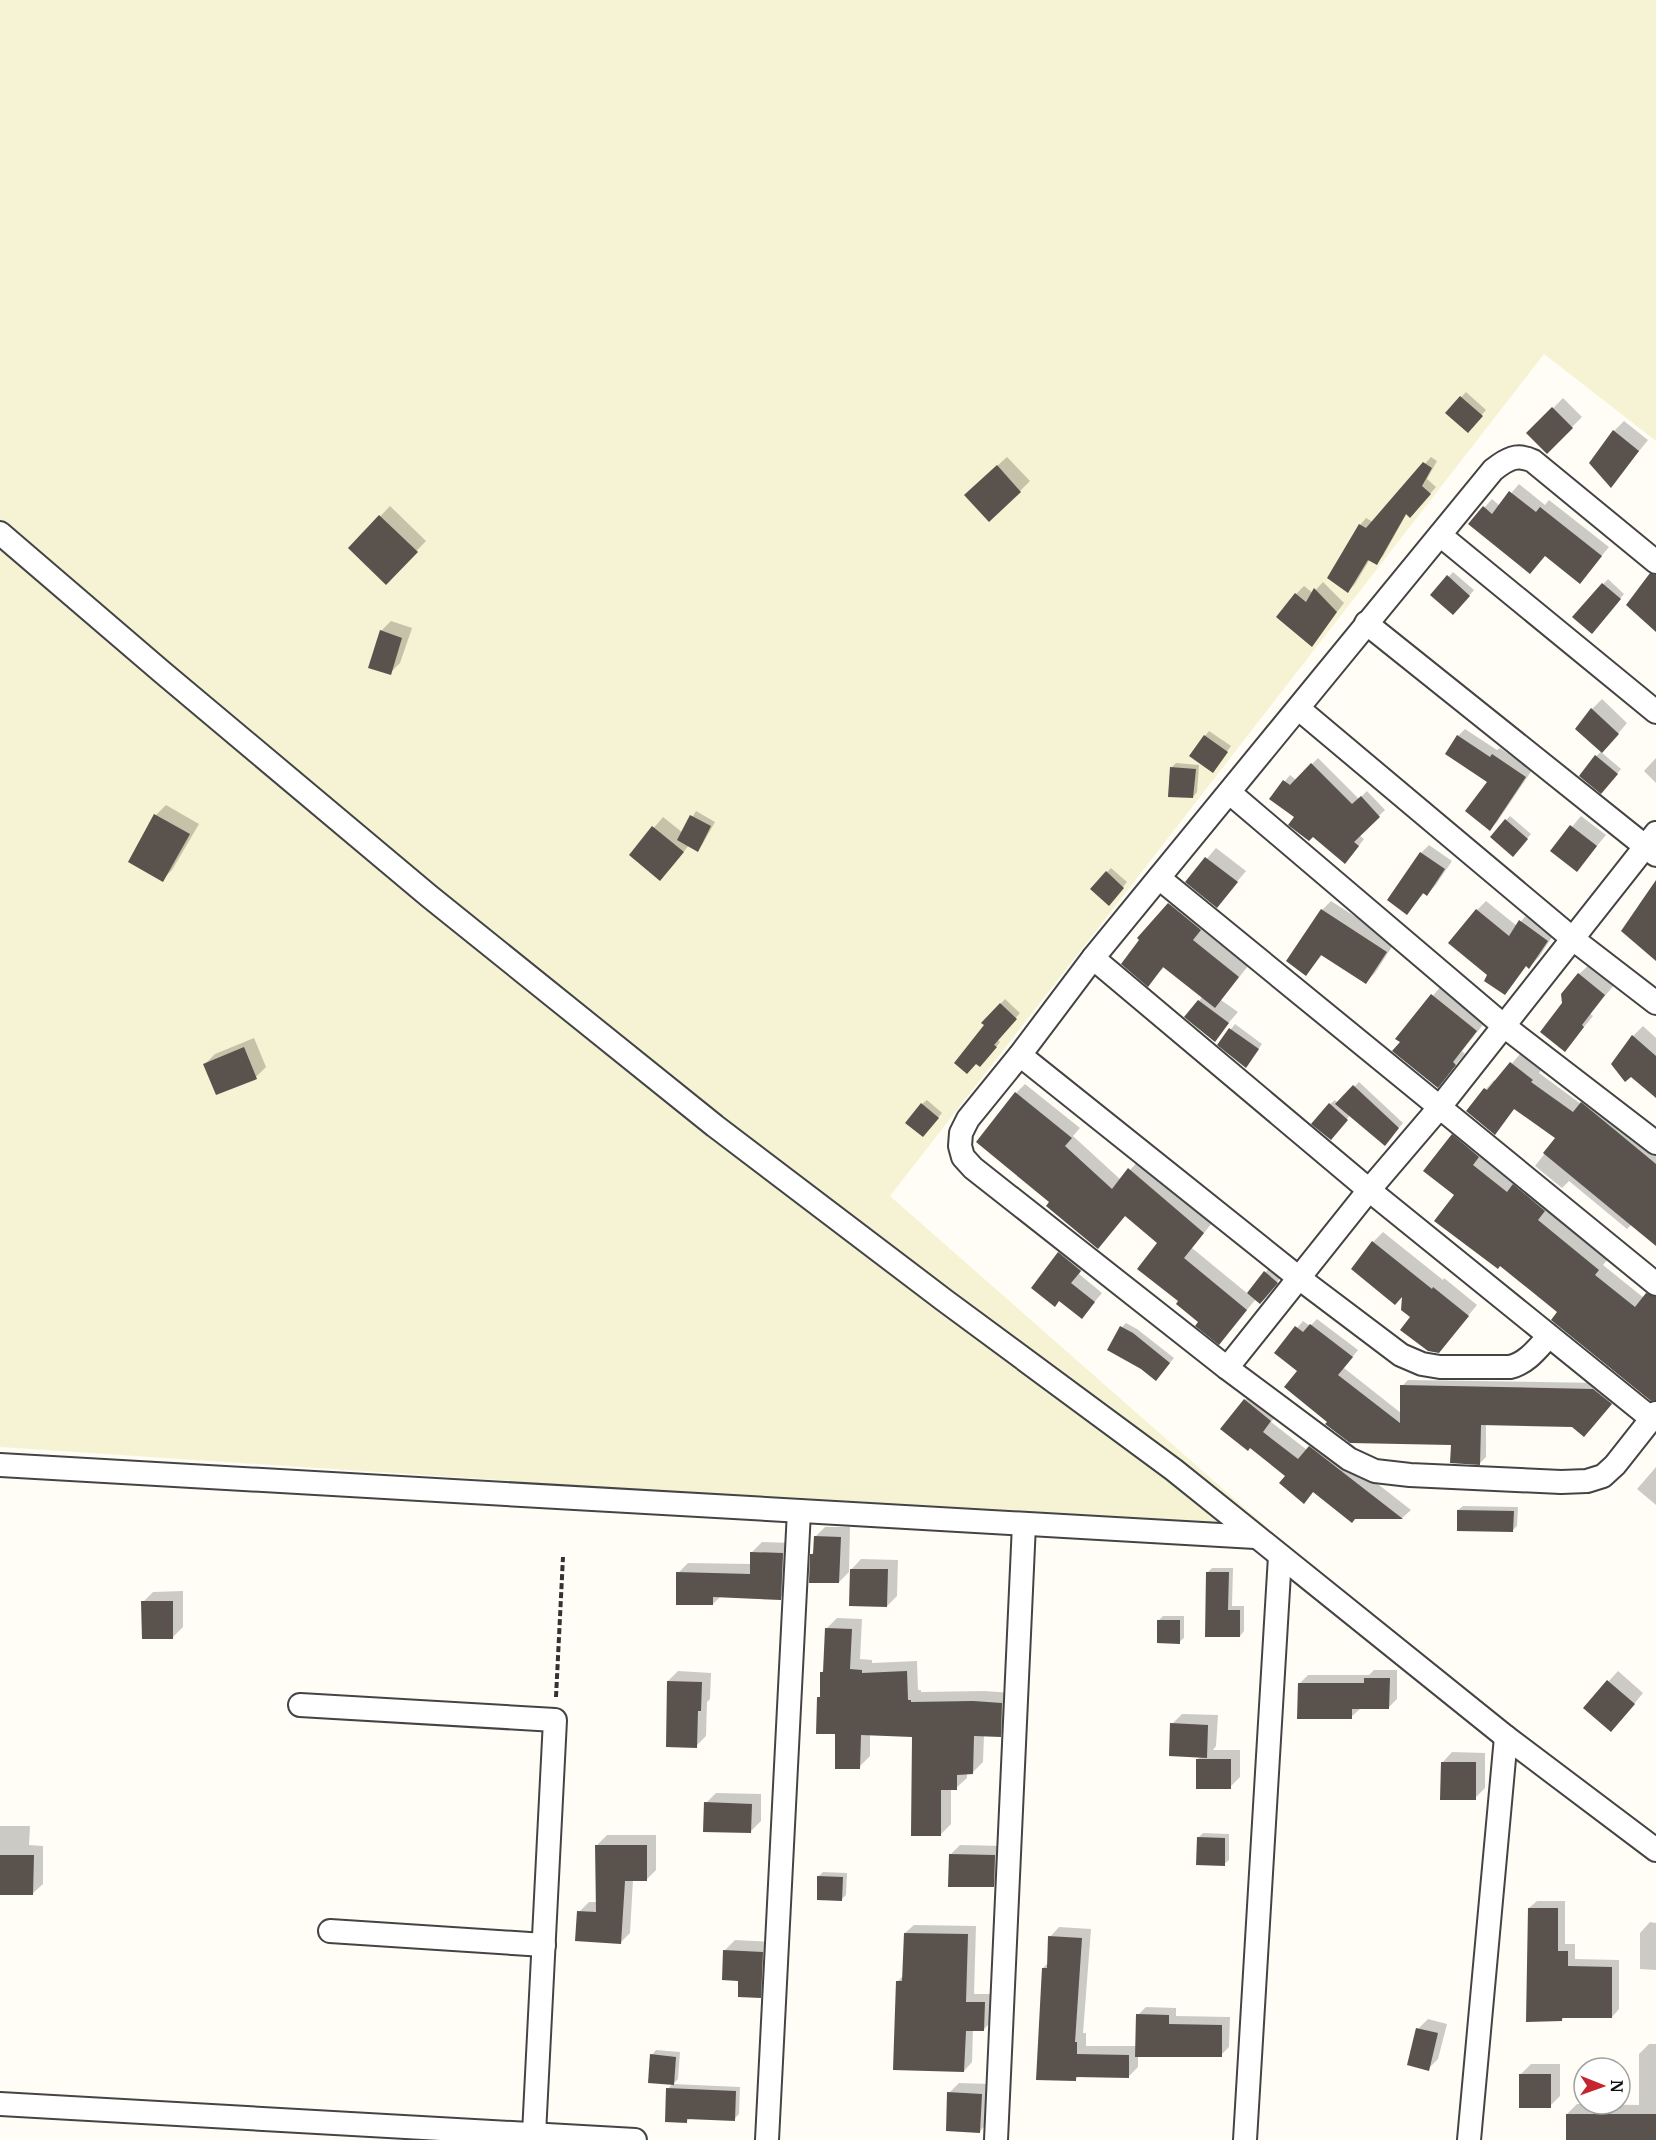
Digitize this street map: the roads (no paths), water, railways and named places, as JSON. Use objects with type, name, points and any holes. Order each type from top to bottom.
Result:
[{"type":"street","points":[[1093,958],[1369,1190],[1549,1336],[1654,1416],[1616,1465],[1603,1476],[1587,1481],[1561,1482],[1410,1475],[1375,1471],[1349,1459],[1227,1368],[982,1175],[963,1157],[960,1146],[961,1133],[968,1119],[1020,1055],[1093,958],[1493,470],[1506,460],[1524,457],[1533,461],[1656,562]]},
{"type":"street","points":[[0,533],[429,896],[715,1126],[944,1300],[1174,1470],[1506,1737],[1656,1850]]},
{"type":"street","points":[[1440,535],[1656,712]]},
{"type":"street","points":[[1227,1368],[1369,1190],[1439,1108],[1573,939],[1652,845],[1366,623]]},
{"type":"street","points":[[1299,709],[1573,939],[1656,1003]]},
{"type":"street","points":[[1230,793],[1504,1026],[1656,1143]]},
{"type":"street","points":[[1159,878],[1656,1284]]},
{"type":"street","points":[[1020,1055],[1299,1278],[1401,1355],[1422,1364],[1440,1367],[1510,1367],[1527,1360],[1549,1336]]},
{"type":"street","points":[[0,1465],[1255,1537]]},
{"type":"street","points":[[767,2140],[799,1511]]},
{"type":"street","points":[[996,2140],[1024,1524]]},
{"type":"street","points":[[1245,2140],[1280,1557]]},
{"type":"street","points":[[300,1705],[555,1720],[534,2134]]},
{"type":"street","points":[[1469,2140],[1506,1737]]},
{"type":"street","points":[[330,1930],[544,1945]]},
{"type":"street","points":[[0,2104],[635,2140]]}]
